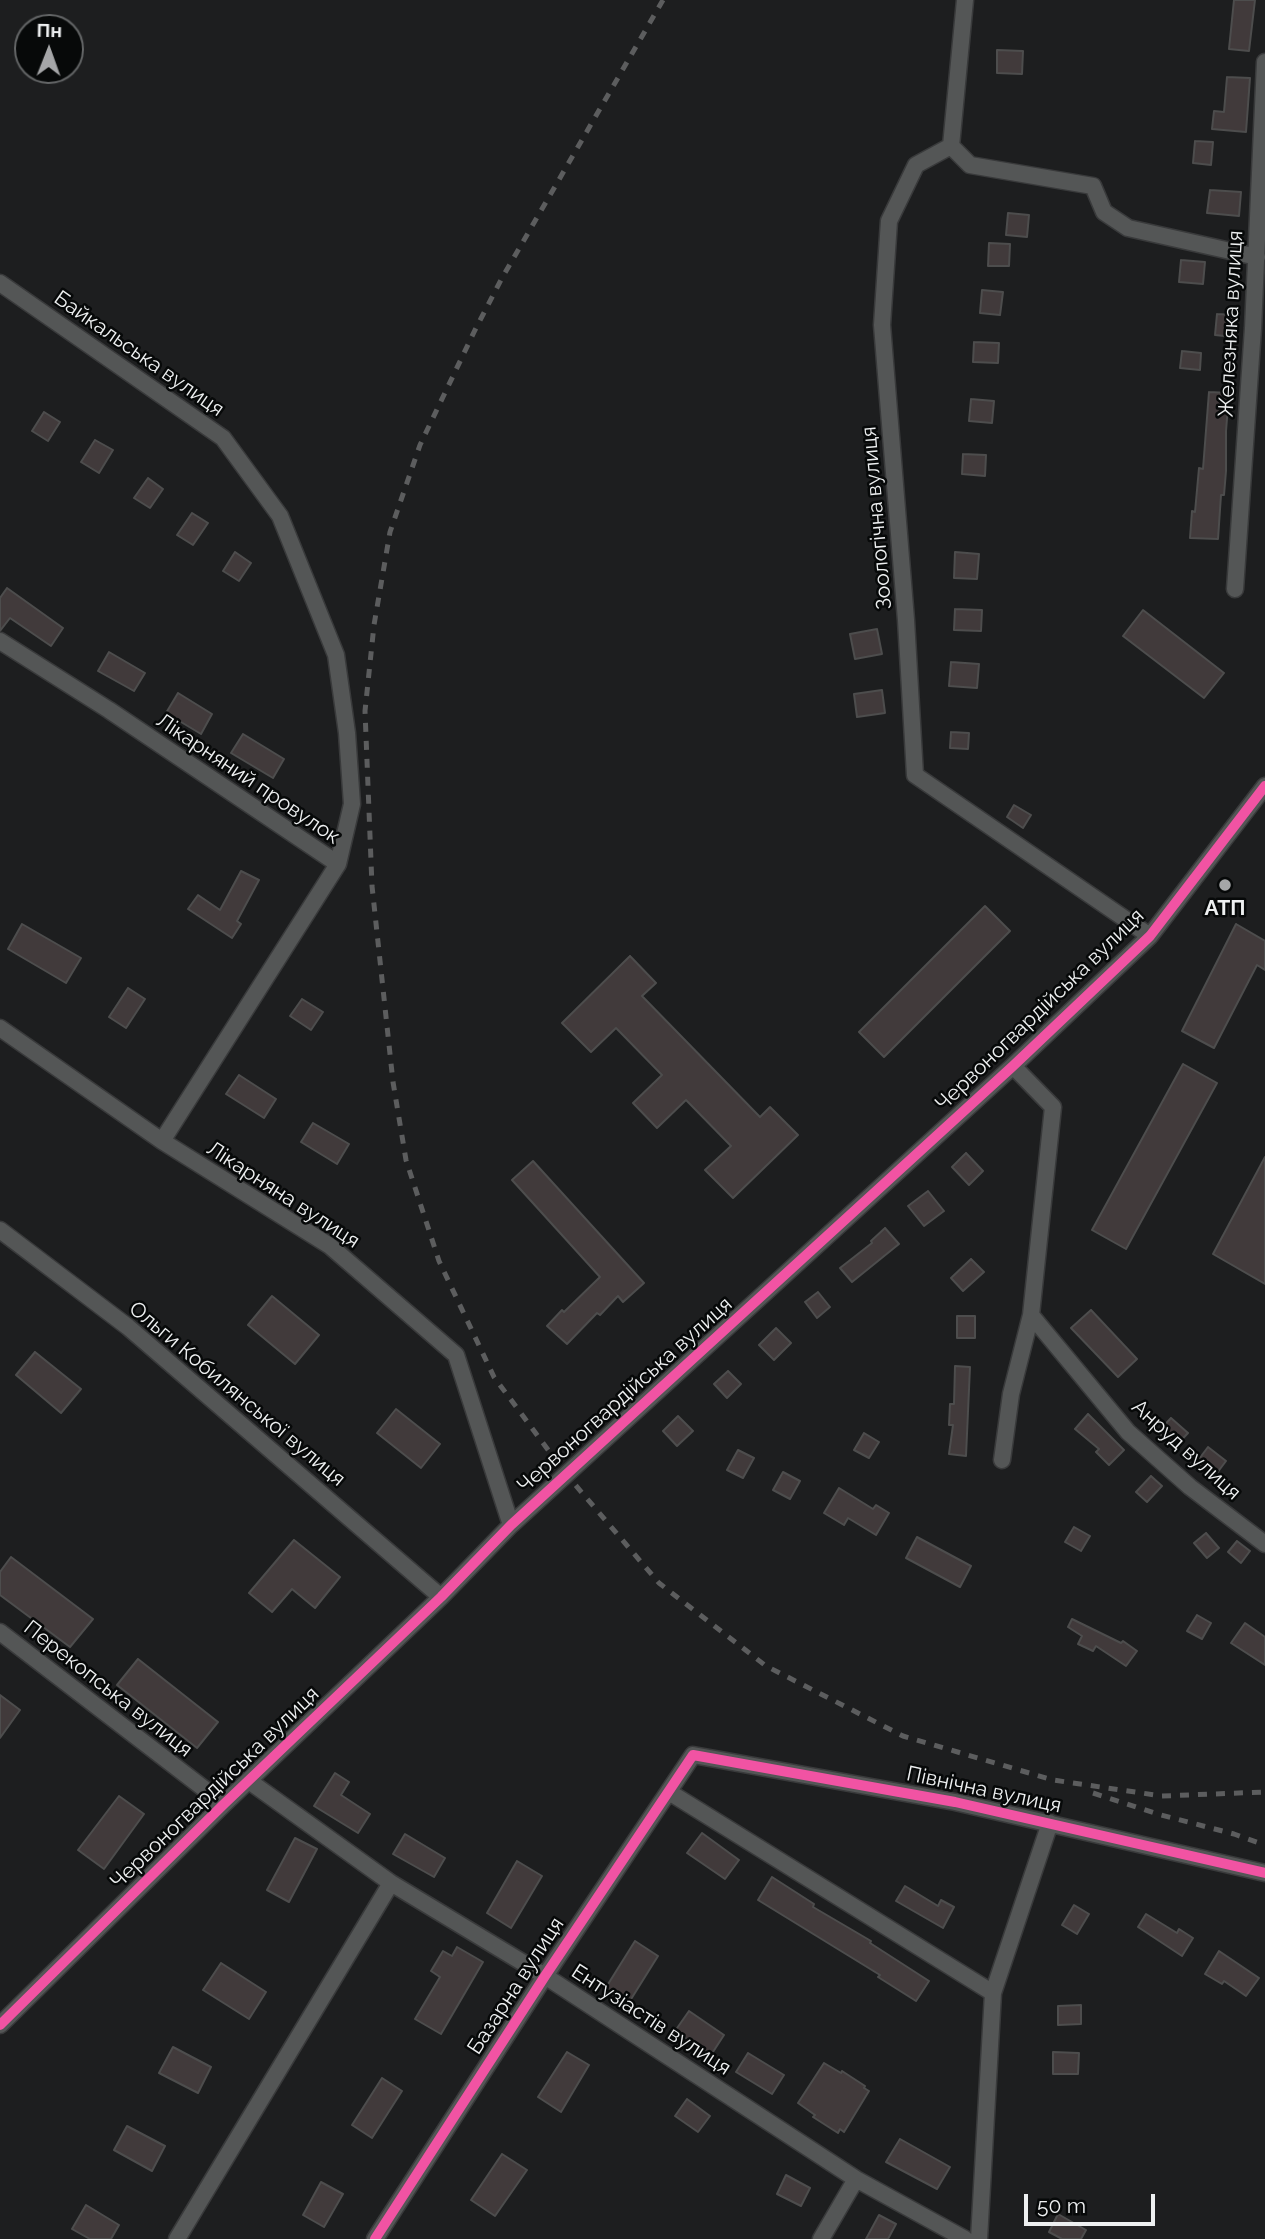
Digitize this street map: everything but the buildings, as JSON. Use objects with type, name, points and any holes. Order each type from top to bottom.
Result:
[{"type":"street","points":[[965,0],[951,146],[970,164],[1093,186],[1104,212],[1128,228],[1257,257]]},
{"type":"street","name":"Железняка вулиця","points":[[1235,589],[1259,329],[1257,257],[1265,62]]},
{"type":"street","name":"Зоологічна вулиця","points":[[951,146],[916,165],[889,221],[882,326],[906,620],[915,775],[1150,936]]},
{"type":"street","name":"Байкальська вулиця","points":[[0,283],[223,438],[280,516],[335,655],[347,733],[352,804],[338,864]]},
{"type":"street","name":"Лікарняний провулок","points":[[0,641],[109,710],[338,864],[162,1141]]},
{"type":"street","name":"Червоногвардійська вулиця","points":[[0,2025],[224,1804],[441,1597],[511,1525],[1013,1066],[1150,936],[1265,786]]},
{"type":"street","name":"Лікарняна вулиця","points":[[0,1028],[162,1141],[330,1246],[456,1355],[511,1525]]},
{"type":"street","points":[[1002,1460],[1011,1394],[1031,1315],[1053,1107],[1013,1066]]},
{"type":"street","name":"Ольги Кобилянської вулиця","points":[[0,1230],[128,1328],[441,1597]]},
{"type":"street","name":"Анруд вулиця","points":[[1031,1315],[1128,1432],[1190,1487],[1265,1544]]},
{"type":"street","name":"Перекопська вулиця","points":[[0,1632],[224,1804]]},
{"type":"street","name":"Базарна вулиця","points":[[375,2239],[545,1976],[693,1755]]},
{"type":"street","name":"Північна вулиця","points":[[693,1755],[874,1787],[1050,1823],[1265,1873]]},
{"type":"street","name":"Ентузіастів вулиця","points":[[249,1781],[391,1883],[545,1976],[856,2179],[965,2239]]},
{"type":"street","points":[[668,1793],[993,1993]]},
{"type":"street","points":[[979,2239],[993,1993],[1050,1823]]},
{"type":"street","points":[[177,2239],[391,1883]]},
{"type":"street","points":[[821,2239],[856,2179]]},
{"type":"railway","points":[[663,0],[502,278],[475,330],[420,445],[390,532],[374,625],[365,711],[372,886],[393,1082],[406,1160],[439,1261],[494,1377],[566,1474],[659,1583],[766,1666],[903,1736],[1053,1780],[1162,1796],[1265,1792]]},
{"type":"railway","points":[[1093,1793],[1265,1845]]},
{"type":"cycle path","points":[[0,2025],[224,1804],[441,1597],[511,1525],[1013,1066],[1150,936],[1265,786]]},
{"type":"cycle path","points":[[375,2239],[545,1976],[693,1755],[955,1802],[1265,1873]]},
{"type":"place","name":"АТП","points":[[1225,885]]}]
